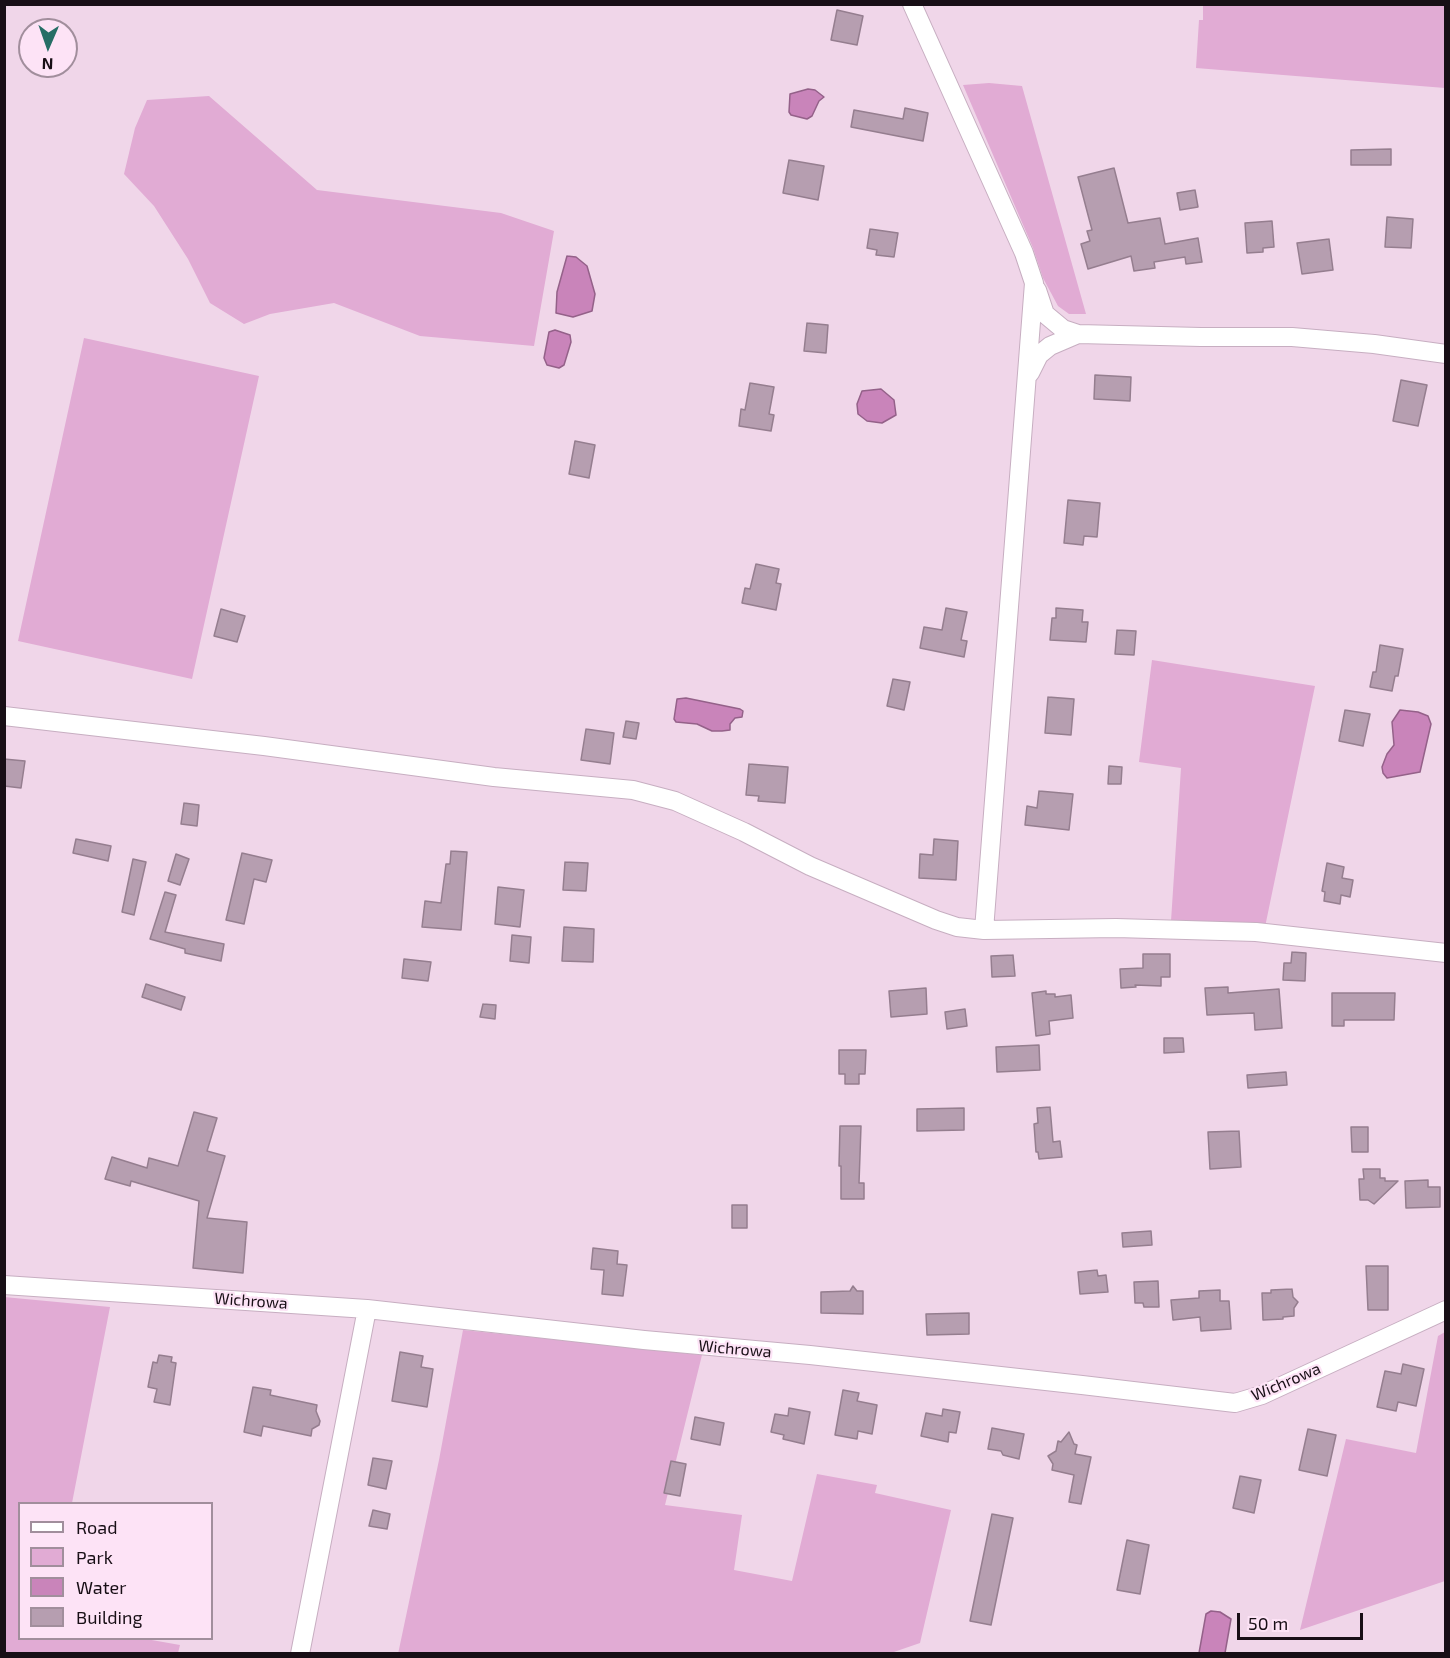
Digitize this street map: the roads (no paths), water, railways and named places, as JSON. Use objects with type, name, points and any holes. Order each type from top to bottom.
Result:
[{"type":"street","points":[[912,4],[1024,253],[1045,314],[1063,329],[1077,334],[1292,337],[1374,344],[1446,354]]},
{"type":"street","points":[[984,930],[1034,283]]},
{"type":"street","points":[[1028,377],[1039,355],[1050,346],[1077,334]]},
{"type":"street","points":[[4,716],[248,744],[494,777],[633,790],[683,805],[744,832],[820,871],[957,927],[984,930],[1116,928],[1256,932],[1446,953]]},
{"type":"street","name":"Wichrowa","points":[[4,1285],[367,1309],[644,1340],[1071,1383],[1235,1403],[1262,1395],[1446,1310]]},
{"type":"street","points":[[300,1653],[367,1309]]},
{"type":"water","points":[[808,89],[815,90],[824,97],[819,101],[812,116],[807,119],[791,115],[789,112],[790,94]]},
{"type":"water","points":[[567,256],[576,257],[587,266],[595,294],[592,311],[573,317],[556,313],[557,292]]},
{"type":"water","points":[[555,330],[570,335],[571,342],[564,365],[559,368],[547,365],[544,358],[549,332]]},
{"type":"water","points":[[881,389],[894,400],[896,415],[882,423],[867,421],[858,414],[857,404],[862,391]]},
{"type":"water","points":[[686,698],[740,709],[743,711],[742,717],[735,718],[730,724],[730,730],[722,731],[712,731],[697,724],[676,722],[674,719],[677,699]]},
{"type":"water","points":[[1400,710],[1418,712],[1428,716],[1431,724],[1420,772],[1387,778],[1382,767],[1387,754],[1394,745],[1392,722]]},
{"type":"water","points":[[1211,1611],[1220,1612],[1231,1619],[1225,1653],[1199,1653],[1206,1614]]}]
